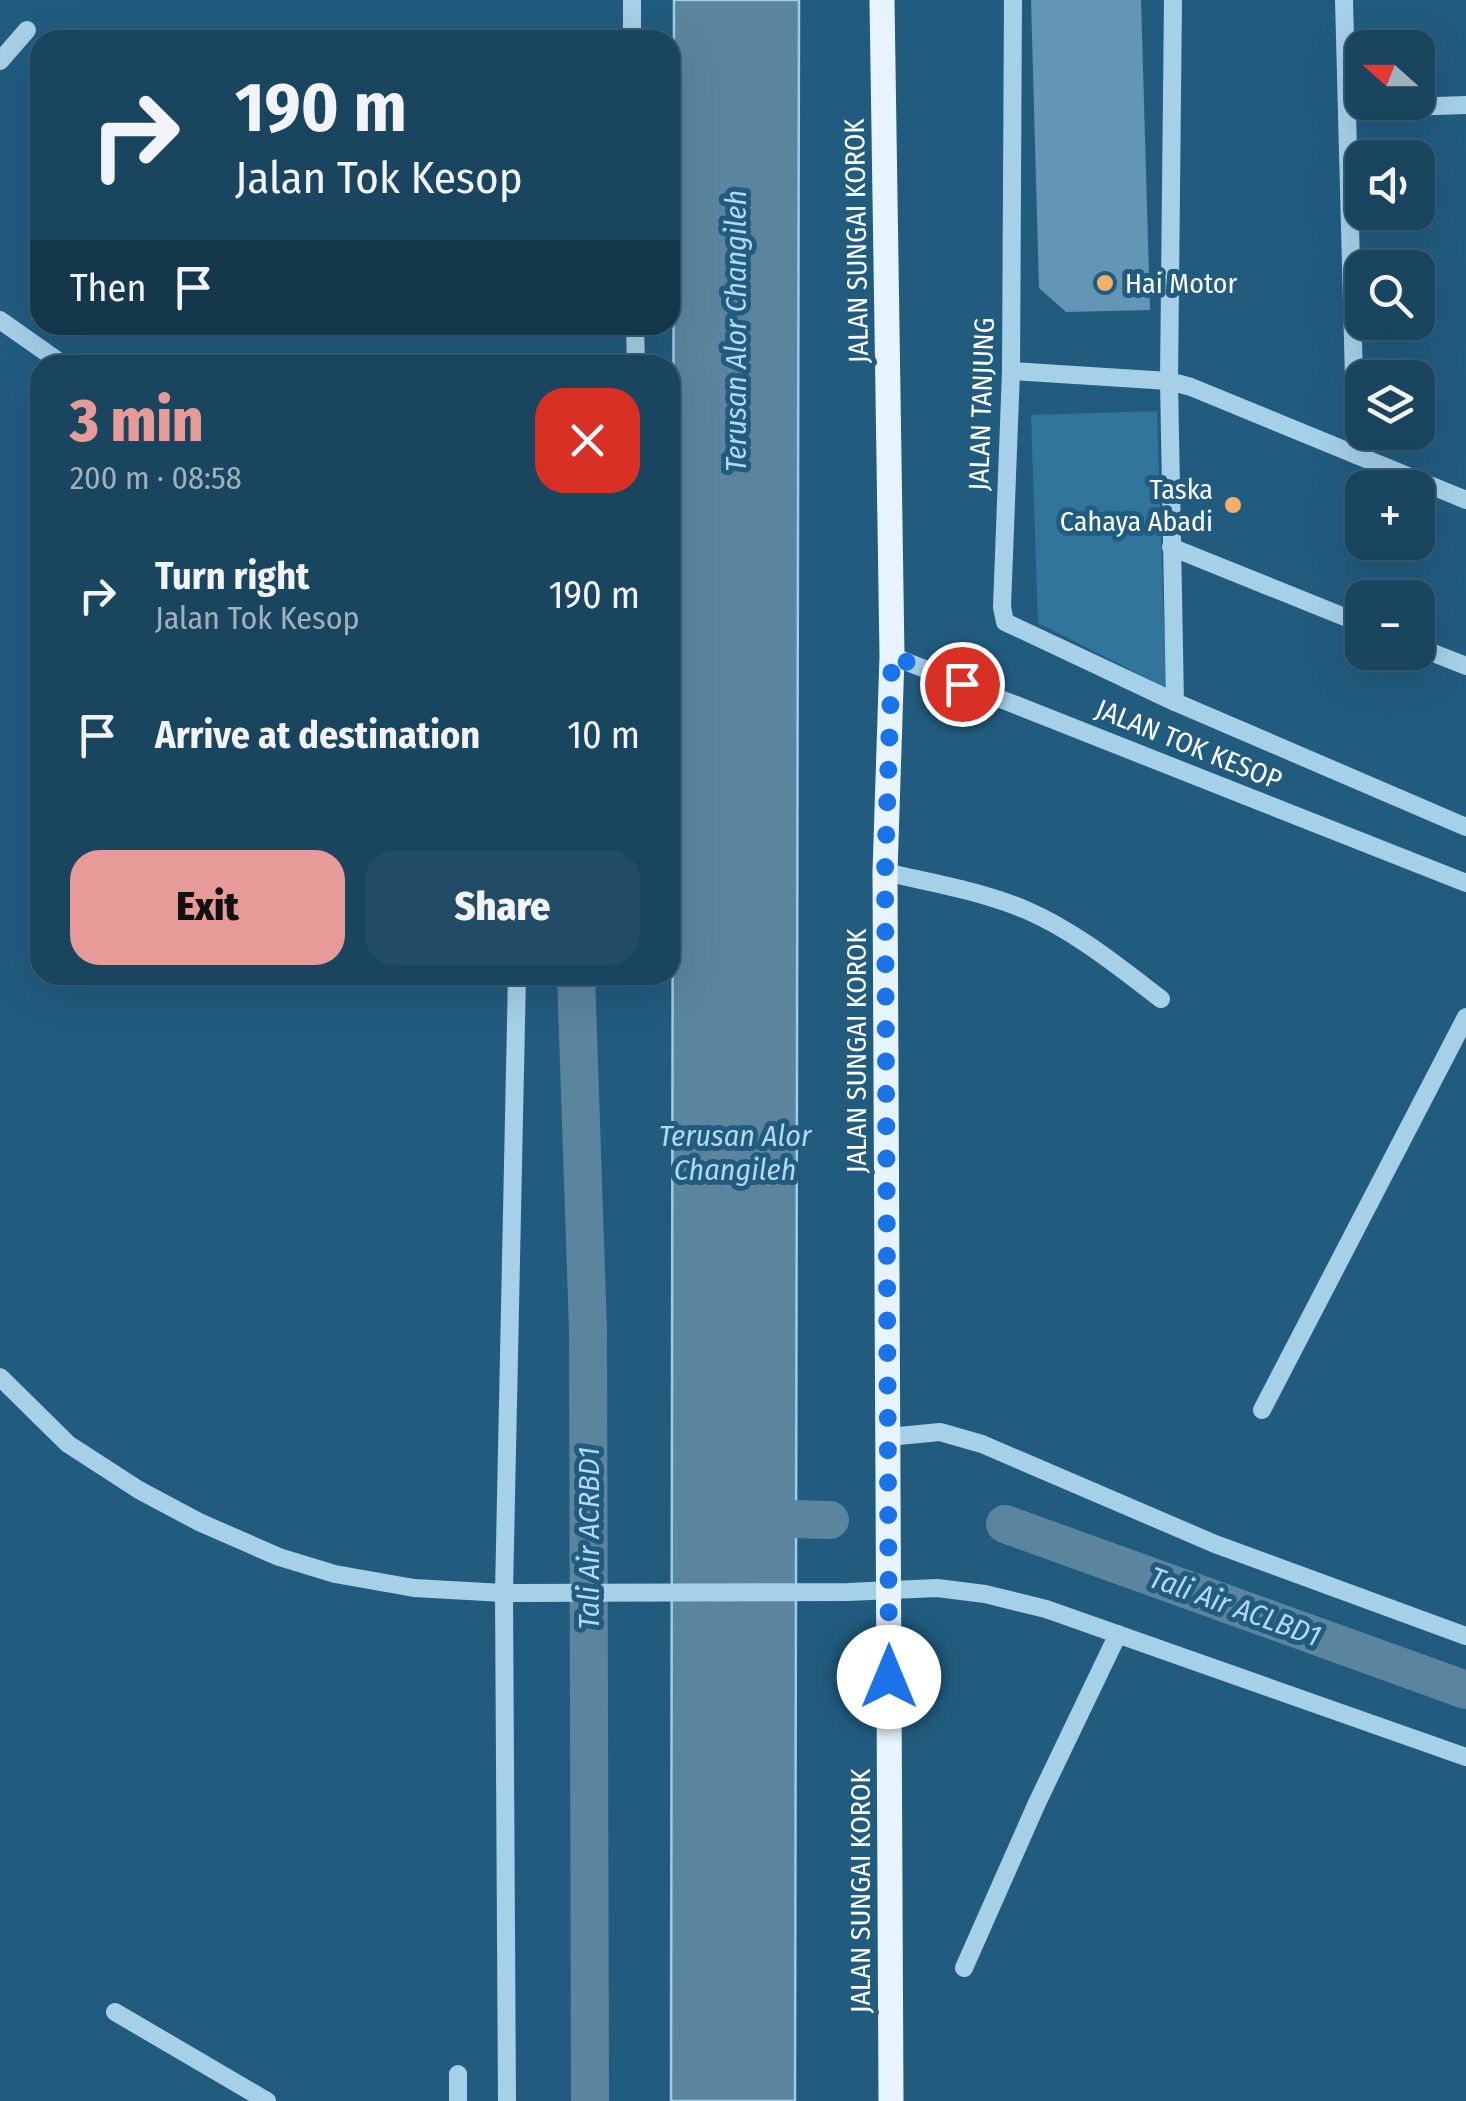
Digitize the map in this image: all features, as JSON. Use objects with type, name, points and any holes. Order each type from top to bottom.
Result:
[{"type":"main road","name":"JALAN SUNGAI KOROK","points":[[882,0],[892,656],[885,872],[891,2101]]},
{"type":"street","points":[[632,0],[632,30]]},
{"type":"street","name":"JALAN TANJUNG","points":[[1014,0],[1011,371],[1002,607],[1006,622],[1175,702]]},
{"type":"street","points":[[1173,0],[1169,381],[1175,702],[1466,827]]},
{"type":"street","points":[[1344,0],[1345,36]]},
{"type":"street","points":[[0,61],[27,30]]},
{"type":"street","points":[[1435,106],[1466,105]]},
{"type":"street","points":[[1347,120],[1356,456]]},
{"type":"street","points":[[0,320],[50,355]]},
{"type":"street","points":[[1011,371],[1169,381],[1191,387],[1466,500]]},
{"type":"street","points":[[1172,547],[1345,617]]},
{"type":"street","points":[[1435,654],[1466,666]]},
{"type":"street","name":"JALAN TOK KESOP","points":[[892,656],[1466,883]]},
{"type":"street","points":[[885,872],[982,895],[1028,911],[1110,960],[1161,998]]},
{"type":"street","points":[[507,2101],[523,1593],[517,985]]},
{"type":"street","points":[[1262,1410],[1466,1017]]},
{"type":"street","points":[[0,1377],[68,1444],[125,1481],[199,1522],[279,1557],[335,1574],[414,1588],[523,1593],[937,1588],[985,1594],[1046,1608],[1466,1757]]},
{"type":"street","points":[[888,1437],[940,1432],[982,1444],[1215,1544],[1466,1636]]},
{"type":"street","points":[[964,1968],[1036,1803],[1118,1634]]},
{"type":"street","points":[[115,2012],[267,2101]]},
{"type":"street","points":[[458,2074],[458,2101]]},
{"type":"shaded area","points":[[1157,411],[1166,688],[1038,623],[1031,415]]},
{"type":"water","name":"Terusan Alor Changileh","points":[[674,0],[799,0],[795,2101],[671,2101],[673,985],[680,985],[680,355],[673,355],[674,335],[680,335],[680,30],[674,30]]},
{"type":"building","points":[[1031,0],[1141,0],[1150,310],[1066,312],[1039,288]]},
{"type":"waterway","name":"Tali Air ACRBD1","points":[[576,985],[588,1330],[590,2101]]},
{"type":"waterway","name":"Tali Air ACLBD1","points":[[747,1518],[830,1520]]},
{"type":"waterway","name":"Tali Air ACLBD1","points":[[1005,1524],[1466,1690]]},
{"type":"place","name":"Hai Motor","points":[[1105,283]]},
{"type":"place","name":"Taska Cahaya Abadi","points":[[1233,505]]},
{"type":"route","points":[[889,1677],[885,872],[892,656],[962,684]]}]
